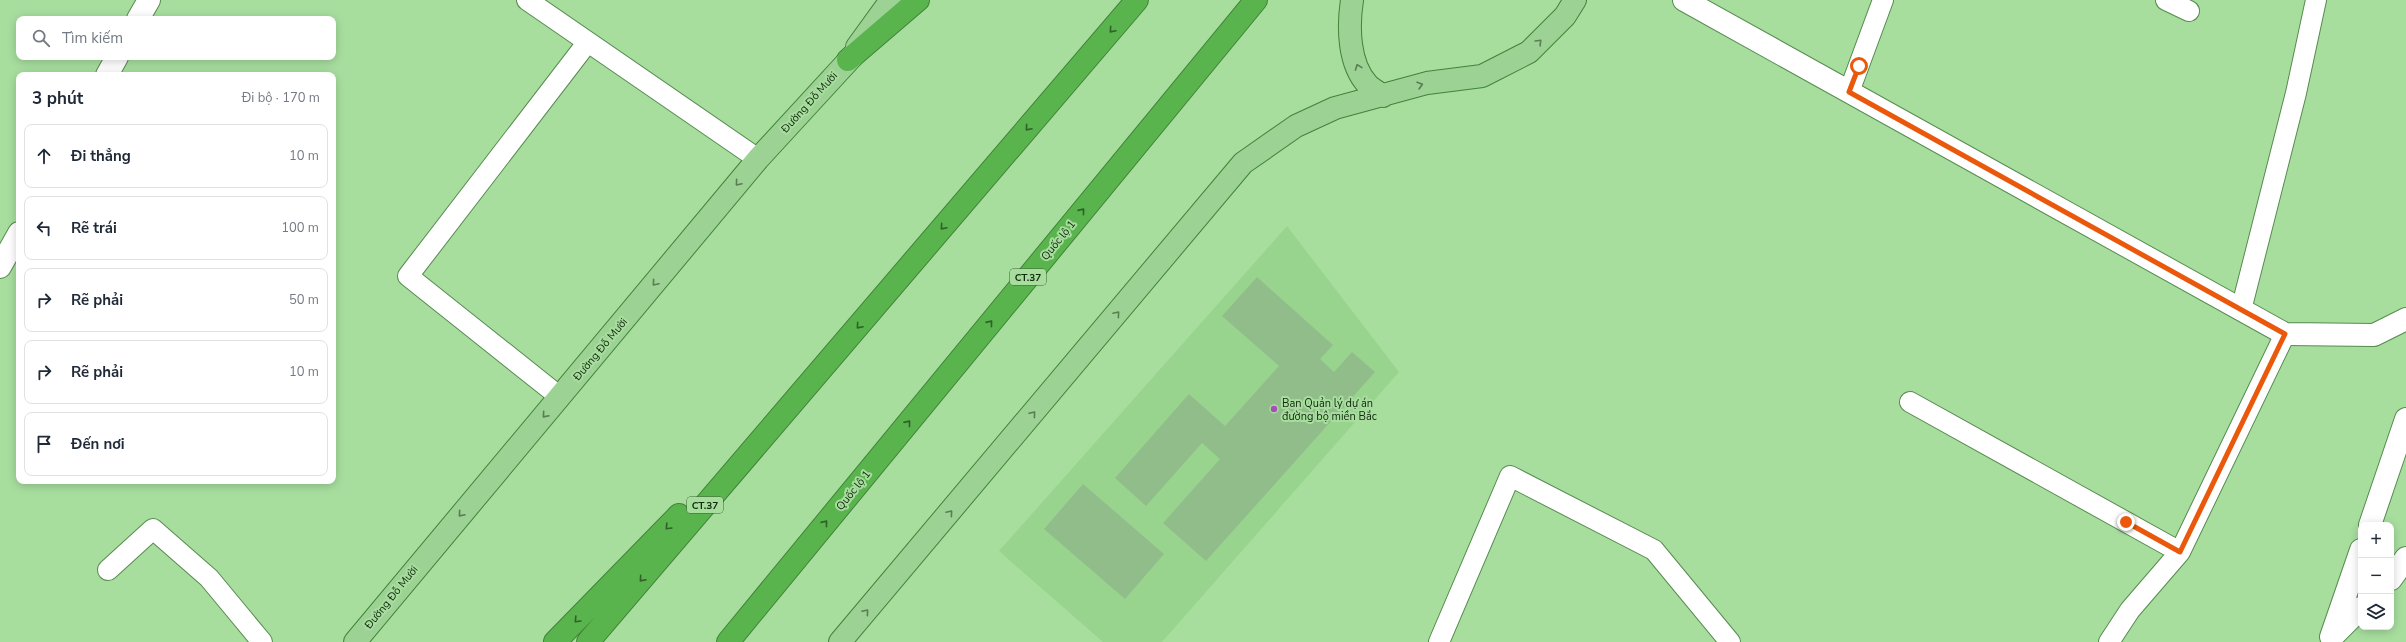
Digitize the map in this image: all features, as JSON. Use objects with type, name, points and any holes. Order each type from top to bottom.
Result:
[{"type":"highway","points":[[848,60],[918,0]]},
{"type":"highway","name":"CT.37","points":[[588,642],[1138,0]]},
{"type":"highway","name":"Quốc lộ 1","points":[[800,554],[1256,0]]},
{"type":"highway","points":[[555,642],[822,368]]},
{"type":"highway","points":[[746,642],[800,554]]},
{"type":"highway","name":"CT.37","points":[[728,642],[800,554]]},
{"type":"main road","points":[[848,60],[891,0]]},
{"type":"main road","points":[[848,60],[907,0]]},
{"type":"main road","points":[[1352,0],[1350,14],[1351,36],[1358,69],[1368,85],[1382,96]]},
{"type":"main road","points":[[840,642],[1242,163],[1296,126],[1335,108],[1427,83],[1482,76],[1529,52],[1565,16],[1575,0]]},
{"type":"main road","name":"Đường Đỗ Mười","points":[[354,642],[758,158],[848,60]]},
{"type":"street","points":[[140,16],[149,0]]},
{"type":"street","points":[[1684,0],[2285,334],[2374,335],[2406,319]]},
{"type":"street","points":[[109,72],[115,60]]},
{"type":"street","points":[[0,267],[16,238]]},
{"type":"street","points":[[2371,522],[2406,418]]},
{"type":"street","points":[[2330,640],[2358,558]]},
{"type":"street","points":[[2394,575],[2406,558]]},
{"type":"street","points":[[2330,640],[2358,611]]},
{"type":"lane","points":[[527,0],[587,43],[758,158]]},
{"type":"lane","points":[[1849,92],[1883,0]]},
{"type":"lane","points":[[2166,0],[2189,11]]},
{"type":"lane","points":[[2241,310],[2296,93],[2316,0]]},
{"type":"lane","points":[[560,397],[408,276],[587,43]]},
{"type":"lane","points":[[2109,642],[2130,610],[2180,552],[2285,334]]},
{"type":"lane","points":[[1910,402],[2180,552]]},
{"type":"lane","points":[[1439,642],[1510,476],[1654,550],[1730,642]]},
{"type":"lane","points":[[108,570],[153,529],[209,578],[262,642]]},
{"type":"shaded area","points":[[1287,226],[1399,372],[1162,642],[1103,642],[999,551]]},
{"type":"building","points":[[1257,277],[1333,345],[1320,359],[1334,372],[1352,352],[1375,372],[1206,561],[1163,523],[1220,459],[1202,443],[1146,506],[1115,478],[1189,394],[1225,426],[1279,366],[1222,316]]},
{"type":"building","points":[[1083,484],[1164,554],[1125,599],[1044,529]]},
{"type":"place","name":"Ban Quản lý dự án đường bộ miền Bắc","points":[[1274,409]]},
{"type":"route","points":[[1859,66],[1849,92],[2285,334],[2180,552],[2126,522]]}]
